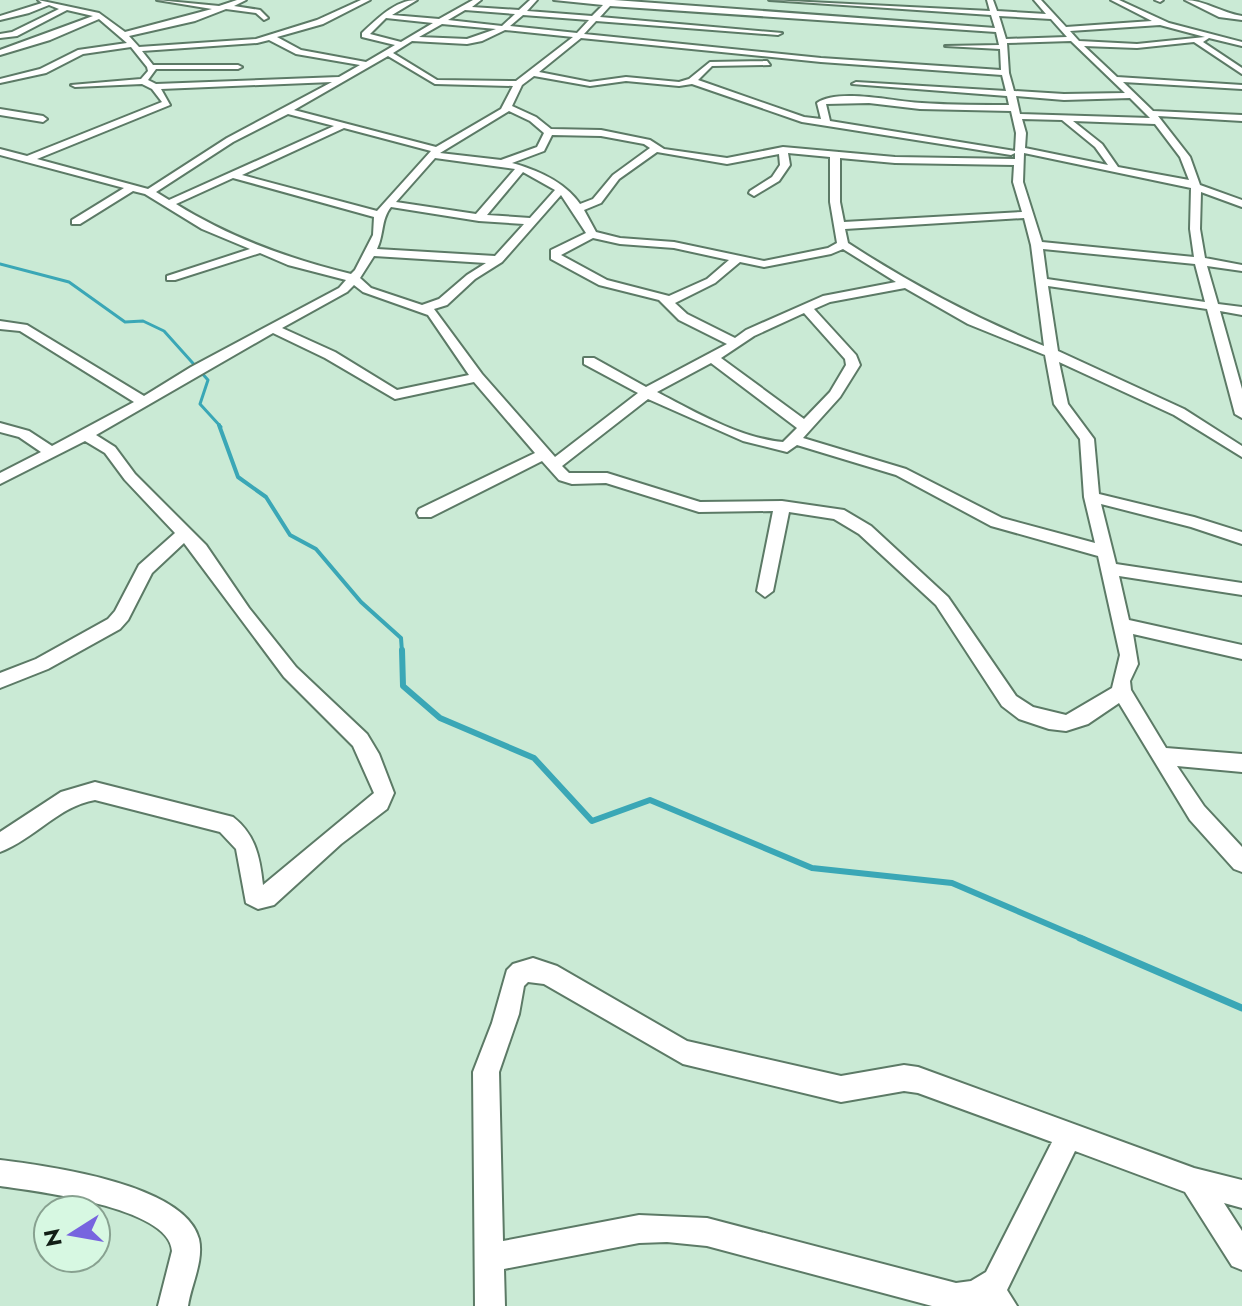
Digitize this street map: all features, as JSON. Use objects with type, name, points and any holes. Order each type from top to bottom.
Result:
[{"type":"street","points":[[160,0],[258,11],[264,18]]},
{"type":"street","points":[[122,35],[192,19],[243,0]]},
{"type":"street","points":[[0,81],[43,71],[78,49],[257,41],[320,22],[367,0]]},
{"type":"street","points":[[400,44],[365,35],[384,16],[414,0]]},
{"type":"street","points":[[149,192],[236,136],[287,111],[478,0]]},
{"type":"street","points":[[410,39],[471,42],[489,38],[507,28],[534,0]]},
{"type":"street","points":[[557,0],[866,21],[1002,39],[1137,46],[1212,37]]},
{"type":"street","points":[[772,0],[992,7],[1054,17]]},
{"type":"street","points":[[1037,0],[1154,117],[1185,157],[1196,187],[1195,229],[1200,261],[1242,414]]},
{"type":"street","points":[[1114,0],[1163,24],[1242,44]]},
{"type":"street","points":[[1188,0],[1222,15],[1242,18]]},
{"type":"street","points":[[0,18],[27,12],[44,1],[64,9],[100,16],[135,47],[151,67],[152,71],[143,81]]},
{"type":"street","points":[[0,479],[145,403],[201,367],[335,296],[354,278],[370,252],[378,235],[379,215],[435,152],[508,107],[518,84],[580,36],[591,19],[609,2]]},
{"type":"street","points":[[866,21],[870,3]]},
{"type":"street","points":[[992,7],[1002,39],[1005,73],[1021,155],[1018,182],[1037,245],[1040,281],[1061,404],[1087,439],[1092,497],[1124,625],[1129,664],[1121,681],[1122,691],[1197,813],[1242,862]]},
{"type":"street","points":[[464,8],[778,33]]},
{"type":"street","points":[[0,36],[14,34],[64,9]]},
{"type":"street","points":[[662,44],[676,10]]},
{"type":"street","points":[[1208,17],[1222,15]]},
{"type":"street","points":[[0,53],[100,16]]},
{"type":"street","points":[[384,16],[841,61],[1005,73]]},
{"type":"street","points":[[692,81],[708,64],[773,62],[771,53],[778,33],[794,16]]},
{"type":"street","points":[[1064,29],[1194,20]]},
{"type":"street","points":[[268,37],[284,42],[299,52],[365,64]]},
{"type":"street","points":[[47,38],[64,43]]},
{"type":"street","points":[[949,46],[1002,39]]},
{"type":"street","points":[[230,85],[238,67],[257,41]]},
{"type":"street","points":[[1197,41],[1226,58],[1242,72]]},
{"type":"street","points":[[387,52],[435,82],[518,84]]},
{"type":"street","points":[[841,61],[869,100]]},
{"type":"street","points":[[151,67],[238,67]]},
{"type":"street","points":[[531,73],[590,84],[626,79],[674,84],[692,81],[797,118],[1167,178],[1242,204]]},
{"type":"street","points":[[75,85],[143,81],[155,87],[340,79]]},
{"type":"street","points":[[1115,79],[1242,87]]},
{"type":"street","points":[[856,84],[1013,106],[1065,118],[1242,118]]},
{"type":"street","points":[[26,160],[166,105],[155,87]]},
{"type":"street","points":[[826,122],[822,101],[869,100],[920,106],[1013,106],[1076,97],[1132,95]]},
{"type":"street","points":[[508,107],[533,119],[549,132],[601,133],[647,142],[655,149],[727,161],[783,150],[895,160],[1021,155]]},
{"type":"street","points":[[287,111],[435,152],[522,167],[560,190],[577,209],[592,234]]},
{"type":"street","points":[[0,112],[43,119]]},
{"type":"street","points":[[1065,118],[1078,133],[1093,138],[1107,152],[1114,169]]},
{"type":"street","points":[[166,205],[344,125]]},
{"type":"street","points":[[505,162],[541,149],[549,132]]},
{"type":"street","points":[[577,209],[597,201],[616,177],[655,149]]},
{"type":"street","points":[[754,193],[776,179],[785,165],[783,150]]},
{"type":"street","points":[[0,152],[149,192],[198,223],[298,265],[354,278],[367,290],[423,308],[438,318],[477,377],[564,477],[607,478],[685,504],[782,506],[838,514],[865,530],[942,601],[1009,701],[1026,713],[1066,723],[1081,718],[1122,691]]},
{"type":"street","points":[[835,155],[834,196],[843,244],[906,284],[988,329],[1051,353],[1179,412],[1242,452]]},
{"type":"street","points":[[479,218],[522,167]]},
{"type":"street","points":[[232,175],[379,215]]},
{"type":"street","points":[[76,222],[131,188]]},
{"type":"street","points":[[423,308],[443,302],[471,277],[498,260],[560,190]]},
{"type":"street","points":[[390,204],[479,218],[535,221]]},
{"type":"street","points":[[839,226],[1029,215]]},
{"type":"street","points":[[736,344],[683,317],[669,301],[658,295],[603,283],[555,257],[555,252],[592,234],[620,241],[674,245],[764,264],[831,251],[843,244]]},
{"type":"street","points":[[1037,245],[1242,268]]},
{"type":"street","points":[[171,278],[262,249]]},
{"type":"street","points":[[370,252],[498,260]]},
{"type":"street","points":[[669,301],[711,281],[738,258]]},
{"type":"street","points":[[1040,281],[1242,311]]},
{"type":"street","points":[[425,513],[549,459],[648,392],[736,344],[750,333],[827,299],[906,284]]},
{"type":"street","points":[[589,361],[689,414],[772,446],[787,447],[835,394],[853,365],[851,358],[807,309]]},
{"type":"street","points":[[0,325],[23,328],[145,403]]},
{"type":"street","points":[[271,328],[330,355],[395,395],[477,377]]},
{"type":"street","points":[[1225,344],[1242,347]]},
{"type":"street","points":[[711,357],[738,374],[800,434],[892,468],[997,522],[1107,560],[1242,589]]},
{"type":"street","points":[[0,427],[24,434],[49,451]]},
{"type":"street","points":[[0,842],[22,830],[64,798],[79,792],[95,791],[226,824],[239,832],[245,842],[254,896],[266,897],[334,837],[380,803],[384,793],[360,740],[290,672],[243,613],[200,549],[130,477],[116,456],[84,434]]},
{"type":"street","points":[[1092,497],[1194,522],[1242,538]]},
{"type":"street","points":[[765,591],[782,506]]},
{"type":"street","points":[[0,681],[42,664],[114,624],[122,615],[145,569],[185,533]]},
{"type":"street","points":[[1124,625],[1242,652]]},
{"type":"street","points":[[1162,756],[1242,763]]},
{"type":"street","points":[[490,1306],[486,1072],[493,1047],[505,1024],[513,983],[518,974],[529,969],[549,974],[683,1052],[841,1089],[904,1078],[918,1080],[1194,1182],[1242,1194]]},
{"type":"street","points":[[491,1257],[639,1229],[667,1228],[707,1232],[794,1258],[956,1298],[976,1295],[994,1298],[996,1282],[1070,1134]]},
{"type":"street","points":[[0,1173],[68,1182],[171,1220],[183,1233],[185,1244],[185,1260],[177,1279],[173,1306]]},
{"type":"street","points":[[1194,1182],[1242,1256]]},
{"type":"waterway","points":[[0,264],[69,282],[125,322],[143,321],[164,331],[208,380],[200,404],[221,427]]},
{"type":"waterway","points":[[219,425],[238,477],[266,497],[290,535],[316,549],[361,602],[401,638],[402,652]]},
{"type":"waterway","points":[[402,650],[403,686],[440,718],[534,758],[592,821],[650,800],[812,868],[952,883],[1085,940]]},
{"type":"waterway","points":[[1080,938],[1242,1008]]}]
